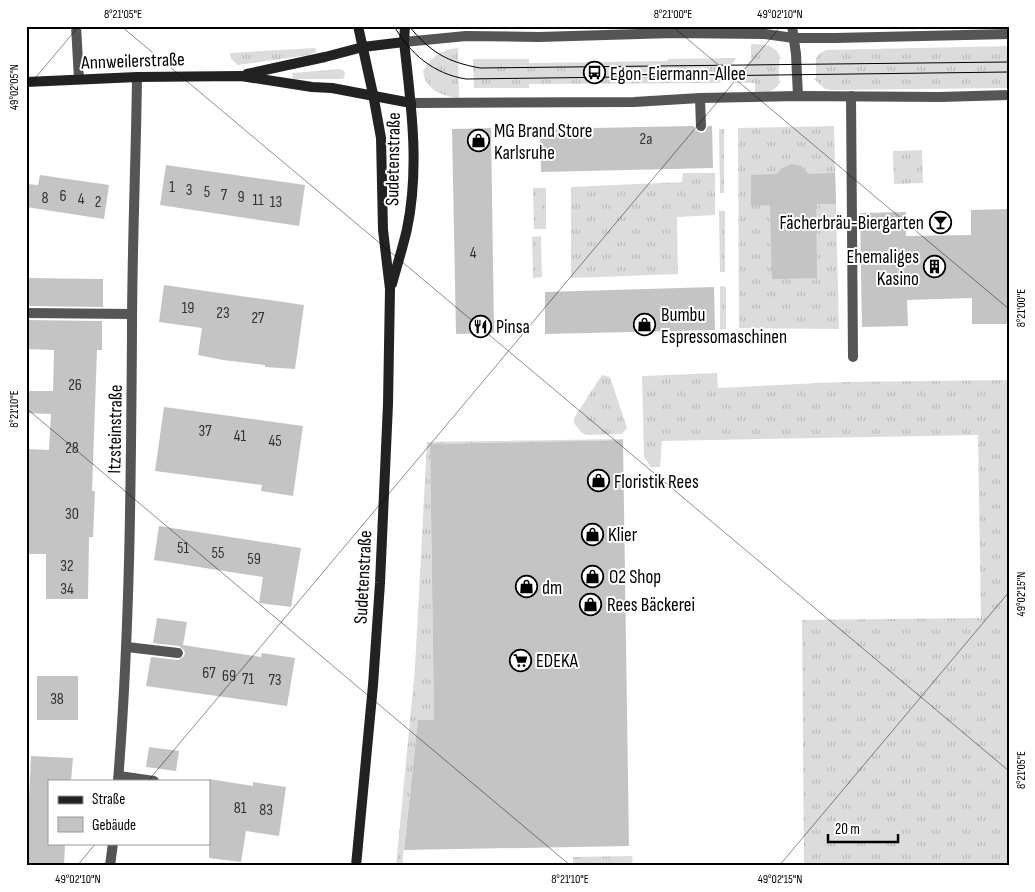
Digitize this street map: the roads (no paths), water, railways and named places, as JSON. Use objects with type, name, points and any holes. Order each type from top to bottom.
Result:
[{"type":"main road","name":"Sudetenstraße","points":[[356,866],[380,583],[388,404],[390,290],[383,230],[380,138],[373,94],[358,26]]},
{"type":"main road","name":"Sudetenstraße","points":[[390,290],[407,228],[412,190],[414,141],[404,42],[405,26]]},
{"type":"main road","name":"Annweilerstraße","points":[[241,76],[325,58],[363,47],[404,42]]},
{"type":"main road","name":"Annweilerstraße","points":[[26,82],[137,77],[241,76],[373,94],[411,103]]},
{"type":"street","points":[[76,26],[79,79]]},
{"type":"street","points":[[792,26],[798,96]]},
{"type":"street","points":[[404,42],[466,36],[539,37],[672,33],[765,34],[794,38],[1009,34]]},
{"type":"street","name":"Itzsteinstraße","points":[[118,778],[126,647],[132,448],[132,314],[137,77]]},
{"type":"street","points":[[411,103],[634,102],[700,98],[798,96],[940,97],[1009,95]]},
{"type":"street","points":[[851,96],[853,357]]},
{"type":"street","points":[[700,98],[701,126]]},
{"type":"street","points":[[26,313],[132,314]]},
{"type":"street","points":[[126,647],[178,653]]},
{"type":"street","points":[[118,778],[142,780]]},
{"type":"street","points":[[110,866],[113,844]]},
{"type":"tram line","points":[[394,26],[415,54],[424,61],[443,73],[466,79],[1009,72]]},
{"type":"tram line","points":[[409,26],[424,43],[440,54],[458,63],[480,68],[1009,62]]},
{"type":"place","name":"Egon-Eiermann-Allee","points":[[594,73]]},
{"type":"place","name":"MG Brand Store Karlsruhe","points":[[478,141]]},
{"type":"place","name":"Fächerbräu-Biergarten","points":[[940,222]]},
{"type":"place","name":"Ehemaliges Kasino","points":[[935,267]]},
{"type":"place","name":"Bumbu Espressomaschinen","points":[[645,325]]},
{"type":"place","name":"Pinsa","points":[[480,326]]},
{"type":"place","name":"Floristik Rees","points":[[598,481]]},
{"type":"place","name":"Klier","points":[[592,534]]},
{"type":"place","name":"O2 Shop","points":[[593,576]]},
{"type":"place","name":"dm","points":[[526,587]]},
{"type":"place","name":"Rees Bäckerei","points":[[591,604]]},
{"type":"place","name":"EDEKA","points":[[520,660]]}]
